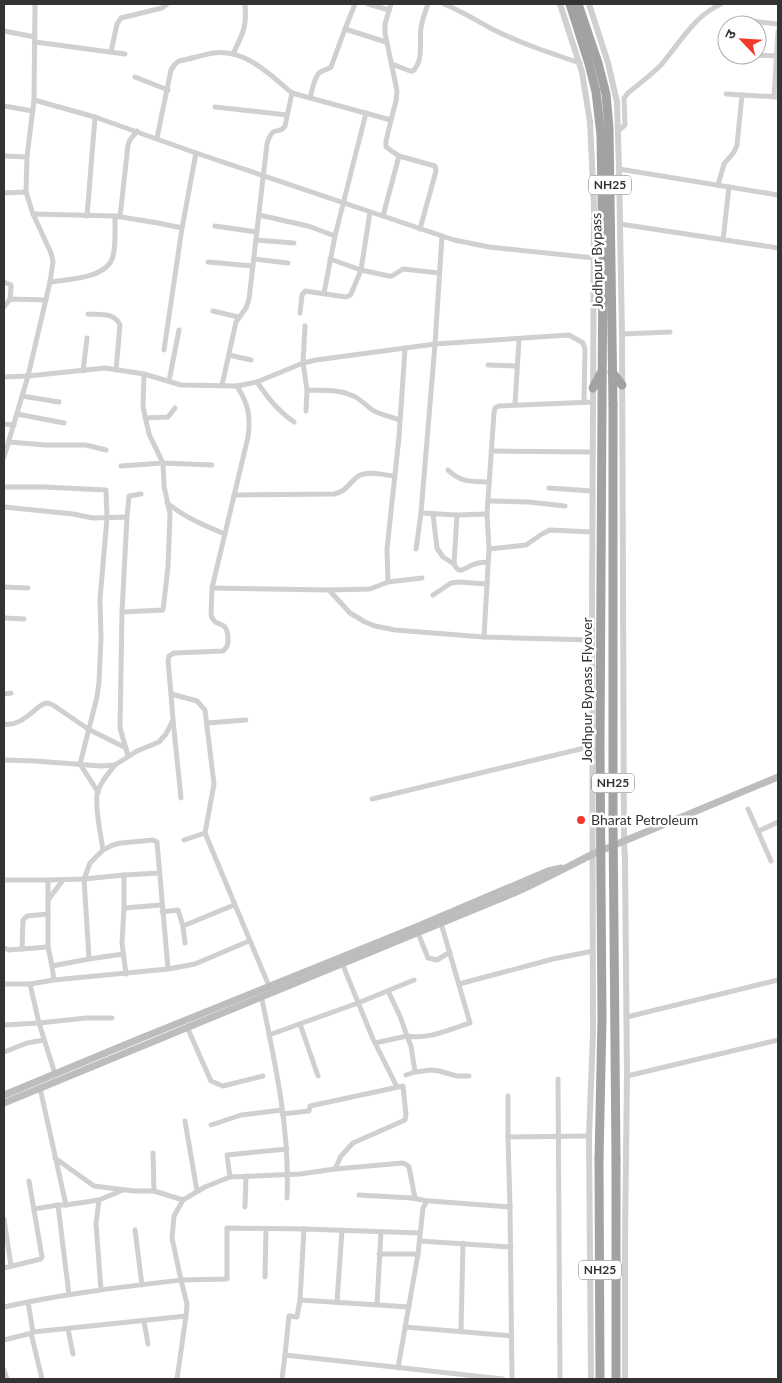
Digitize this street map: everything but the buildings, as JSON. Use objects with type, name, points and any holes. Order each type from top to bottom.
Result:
[{"type":"highway","name":"Jodhpur Bypass","points":[[570,4],[596,92],[601,135],[602,371]]},
{"type":"highway","name":"Jodhpur Bypass","points":[[578,4],[606,94],[609,128],[612,372]]},
{"type":"highway","points":[[593,388],[602,371]]},
{"type":"highway","name":"Jodhpur Bypass Flyover","points":[[600,1379],[602,371]]},
{"type":"highway","points":[[612,372],[622,385]]},
{"type":"highway","name":"Jodhpur Bypass Flyover","points":[[612,372],[616,1379]]},
{"type":"main road","points":[[4,1095],[260,993],[342,964],[418,933],[531,886],[593,854],[778,777]]},
{"type":"main road","points":[[4,1103],[187,1027],[260,993],[269,986],[548,871],[569,866]]},
{"type":"street","points":[[4,457],[28,376],[53,262],[26,192],[27,157],[34,100],[35,4]]},
{"type":"street","points":[[111,52],[117,24],[121,18],[162,8],[167,4]]},
{"type":"street","points":[[233,54],[245,27],[245,4]]},
{"type":"street","points":[[310,98],[317,75],[331,67],[355,4]]},
{"type":"street","points":[[368,4],[390,7],[385,24],[386,42],[397,92],[386,147],[399,156],[435,166],[436,171],[420,229]]},
{"type":"street","points":[[392,64],[410,71],[415,70],[421,51],[421,24],[428,4]]},
{"type":"street","points":[[444,4],[530,46],[580,63]]},
{"type":"street","points":[[459,10],[462,4]]},
{"type":"street","points":[[560,4],[582,72],[590,122],[594,206],[592,490],[593,1033],[589,1136],[591,1379]]},
{"type":"street","points":[[589,4],[608,63],[617,102],[619,168],[627,1017],[625,1379]]},
{"type":"street","points":[[618,131],[625,125],[624,98],[628,93],[662,64],[704,13],[721,4]]},
{"type":"street","points":[[345,29],[386,42]]},
{"type":"street","points":[[4,31],[35,39],[125,54]]},
{"type":"street","points":[[726,94],[776,97],[778,31]]},
{"type":"street","points":[[157,138],[174,64],[179,61],[212,54],[233,54],[258,64],[292,93],[391,120]]},
{"type":"street","points":[[767,56],[777,56]]},
{"type":"street","points":[[135,77],[168,90]]},
{"type":"street","points":[[222,385],[236,322],[246,308],[249,299],[267,144],[269,136],[276,130],[283,130],[292,93]]},
{"type":"street","points":[[718,185],[724,164],[737,145],[742,95]]},
{"type":"street","points":[[34,100],[96,117],[263,176],[463,242],[489,247],[594,258]]},
{"type":"street","points":[[4,106],[33,111]]},
{"type":"street","points":[[215,107],[287,115]]},
{"type":"street","points":[[324,293],[335,236],[366,112]]},
{"type":"street","points":[[87,216],[96,117]]},
{"type":"street","points":[[50,282],[91,276],[108,265],[113,258],[128,145],[137,131]]},
{"type":"street","points":[[164,350],[182,228],[196,153]]},
{"type":"street","points":[[4,156],[27,157]]},
{"type":"street","points":[[383,216],[399,156]]},
{"type":"street","points":[[619,168],[778,195]]},
{"type":"street","points":[[723,240],[729,186]]},
{"type":"street","points":[[4,192],[26,192]]},
{"type":"street","points":[[300,313],[304,291],[348,297],[353,290],[361,270],[370,212]]},
{"type":"street","points":[[33,214],[117,217],[182,228]]},
{"type":"street","points":[[259,215],[308,226],[335,236]]},
{"type":"street","points":[[620,224],[778,248]]},
{"type":"street","points":[[215,226],[257,232]]},
{"type":"street","points":[[416,549],[435,344],[442,236]]},
{"type":"street","points":[[256,240],[294,243]]},
{"type":"street","points":[[254,259],[288,262]]},
{"type":"street","points":[[330,259],[361,270],[391,276],[403,269],[440,273]]},
{"type":"street","points":[[208,262],[254,266]]},
{"type":"street","points":[[4,282],[10,285],[11,288],[10,299],[4,307]]},
{"type":"street","points":[[10,299],[46,300]]},
{"type":"street","points":[[213,311],[238,317]]},
{"type":"street","points":[[88,314],[113,316],[118,320],[120,325],[116,370]]},
{"type":"street","points":[[305,326],[303,363],[307,390],[306,411]]},
{"type":"street","points":[[169,381],[179,330]]},
{"type":"street","points":[[622,334],[670,332]]},
{"type":"street","points":[[4,377],[105,368],[144,374],[181,385],[237,386],[257,382],[303,363],[316,360],[435,344],[569,335],[583,343],[585,349],[584,402]]},
{"type":"street","points":[[83,370],[88,338]]},
{"type":"street","points":[[515,404],[519,339]]},
{"type":"street","points":[[388,582],[387,549],[400,420],[404,349]]},
{"type":"street","points":[[229,355],[251,360]]},
{"type":"street","points":[[488,365],[517,366]]},
{"type":"street","points":[[122,612],[163,610],[168,567],[170,514],[164,486],[163,463],[149,434],[145,418],[143,407],[144,374]]},
{"type":"street","points":[[257,382],[272,404],[294,422]]},
{"type":"street","points":[[180,798],[168,658],[172,654],[223,651],[227,646],[228,630],[225,626],[214,622],[211,617],[212,588],[250,422],[249,411],[243,395],[237,386]]},
{"type":"street","points":[[307,390],[344,393],[360,400],[380,414],[400,420]]},
{"type":"street","points":[[22,396],[59,402]]},
{"type":"street","points":[[484,637],[489,549],[487,514],[495,408],[515,404],[593,402]]},
{"type":"street","points":[[145,418],[168,417],[175,408]]},
{"type":"street","points":[[17,414],[64,423]]},
{"type":"street","points":[[4,424],[14,425]]},
{"type":"street","points":[[9,442],[45,445],[86,445],[106,450]]},
{"type":"street","points":[[491,450],[593,452]]},
{"type":"street","points":[[120,466],[163,463],[212,465]]},
{"type":"street","points":[[448,470],[454,477],[463,480],[489,482]]},
{"type":"street","points":[[234,495],[334,494],[342,492],[364,474],[372,473],[394,476]]},
{"type":"street","points":[[4,487],[106,490],[107,518],[100,599],[99,682],[80,764],[98,792]]},
{"type":"street","points":[[549,488],[592,490]]},
{"type":"street","points":[[128,756],[120,728],[122,612],[130,496],[141,494]]},
{"type":"street","points":[[488,501],[529,502],[565,506]]},
{"type":"street","points":[[167,503],[193,521],[225,534]]},
{"type":"street","points":[[4,507],[73,514],[93,518],[127,518]]},
{"type":"street","points":[[420,514],[487,514]]},
{"type":"street","points":[[433,514],[437,548],[443,557],[454,564],[459,570],[463,570],[473,564],[488,562]]},
{"type":"street","points":[[454,564],[457,515]]},
{"type":"street","points":[[489,549],[526,545],[550,530],[592,532]]},
{"type":"street","points":[[212,588],[370,589],[388,582],[422,578]]},
{"type":"street","points":[[433,595],[451,583],[487,584]]},
{"type":"street","points":[[4,587],[28,588]]},
{"type":"street","points":[[329,590],[350,613],[364,622],[395,630],[484,637],[592,640]]},
{"type":"street","points":[[4,618],[24,619]]},
{"type":"street","points":[[4,694],[11,693]]},
{"type":"street","points":[[171,694],[196,701],[205,710],[214,784],[205,833],[269,986]]},
{"type":"street","points":[[4,724],[12,725],[19,722],[43,704],[48,703],[88,729],[126,748]]},
{"type":"street","points":[[103,850],[97,806],[98,792],[106,777],[115,765],[128,756],[159,742],[166,734],[173,720]]},
{"type":"street","points":[[207,723],[246,720]]},
{"type":"street","points":[[372,799],[592,746]]},
{"type":"street","points":[[4,760],[101,766],[115,765]]},
{"type":"street","points":[[748,809],[771,861]]},
{"type":"street","points":[[759,831],[778,822]]},
{"type":"street","points":[[184,840],[205,833]]},
{"type":"street","points":[[89,959],[84,879],[90,863],[103,850],[113,844],[153,840],[157,842],[168,969]]},
{"type":"street","points":[[4,880],[63,880],[160,873]]},
{"type":"street","points":[[124,875],[122,943],[126,974]]},
{"type":"street","points":[[48,880],[48,947],[54,980]]},
{"type":"street","points":[[48,900],[63,880]]},
{"type":"street","points":[[124,908],[162,905]]},
{"type":"street","points":[[183,926],[234,905]]},
{"type":"street","points":[[162,912],[178,910],[185,942]]},
{"type":"street","points":[[22,949],[23,920],[25,917],[48,914]]},
{"type":"street","points":[[375,1043],[407,1036],[420,1037],[470,1023],[441,923]]},
{"type":"street","points":[[418,933],[428,958],[437,960],[450,952]]},
{"type":"street","points":[[4,984],[30,984],[168,969],[195,964],[249,941]]},
{"type":"street","points":[[4,948],[9,950],[48,947]]},
{"type":"street","points":[[459,984],[553,959],[592,951]]},
{"type":"street","points":[[52,966],[123,954]]},
{"type":"street","points":[[342,964],[375,1043],[397,1087]]},
{"type":"street","points":[[269,1034],[358,1004],[414,980]]},
{"type":"street","points":[[627,1017],[778,980]]},
{"type":"street","points":[[30,984],[54,1074]]},
{"type":"street","points":[[388,991],[407,1036],[416,1072]]},
{"type":"street","points":[[260,993],[277,1068],[288,1174],[287,1198]]},
{"type":"street","points":[[4,1025],[86,1018],[112,1018]]},
{"type":"street","points":[[300,1024],[318,1076]]},
{"type":"street","points":[[187,1027],[211,1081],[223,1086],[263,1076]]},
{"type":"street","points":[[4,1052],[27,1043],[44,1040]]},
{"type":"street","points":[[627,1076],[778,1040]]},
{"type":"street","points":[[406,1075],[423,1071],[439,1071],[457,1076],[469,1076]]},
{"type":"street","points":[[558,1079],[560,1379]]},
{"type":"street","points":[[211,1125],[241,1115],[309,1111],[310,1106],[403,1086],[405,1120],[354,1143],[341,1156],[335,1169]]},
{"type":"street","points":[[40,1088],[66,1205]]},
{"type":"street","points":[[508,1096],[512,1379]]},
{"type":"street","points":[[185,1121],[197,1191]]},
{"type":"street","points":[[508,1137],[589,1136]]},
{"type":"street","points":[[230,1177],[227,1155],[286,1149]]},
{"type":"street","points":[[153,1153],[154,1191]]},
{"type":"street","points":[[55,1158],[94,1186],[154,1191],[183,1200]]},
{"type":"street","points":[[177,1379],[187,1304],[172,1238],[174,1216],[183,1200],[205,1187],[230,1177],[300,1174],[335,1169],[405,1164],[409,1167],[415,1198]]},
{"type":"street","points":[[244,1206],[246,1176]]},
{"type":"street","points":[[4,1268],[41,1259],[42,1257],[29,1180]]},
{"type":"street","points":[[34,1209],[99,1200],[124,1189]]},
{"type":"street","points":[[359,1195],[510,1207]]},
{"type":"street","points":[[99,1200],[96,1224],[101,1290]]},
{"type":"street","points":[[398,1368],[418,1254],[423,1208],[426,1201]]},
{"type":"street","points":[[58,1205],[69,1295]]},
{"type":"street","points":[[4,1219],[5,1236],[11,1266]]},
{"type":"street","points":[[4,1307],[101,1290],[182,1280],[227,1279],[227,1228],[420,1233]]},
{"type":"street","points":[[265,1277],[266,1229]]},
{"type":"street","points":[[282,1379],[289,1316],[297,1317],[300,1300],[304,1229]]},
{"type":"street","points":[[135,1230],[142,1285]]},
{"type":"street","points":[[337,1302],[342,1230]]},
{"type":"street","points":[[377,1304],[380,1232]]},
{"type":"street","points":[[420,1241],[511,1247]]},
{"type":"street","points":[[461,1331],[463,1243]]},
{"type":"street","points":[[379,1254],[418,1254]]},
{"type":"street","points":[[300,1300],[409,1307]]},
{"type":"street","points":[[28,1302],[32,1333],[42,1379]]},
{"type":"street","points":[[4,1340],[32,1333],[186,1316]]},
{"type":"street","points":[[144,1321],[148,1344]]},
{"type":"street","points":[[405,1327],[512,1336]]},
{"type":"street","points":[[68,1329],[73,1354]]},
{"type":"street","points":[[285,1355],[503,1379]]},
{"type":"street","points":[[4,1370],[7,1379]]},
{"type":"place","name":"Bharat Petroleum","points":[[581,820]]}]
